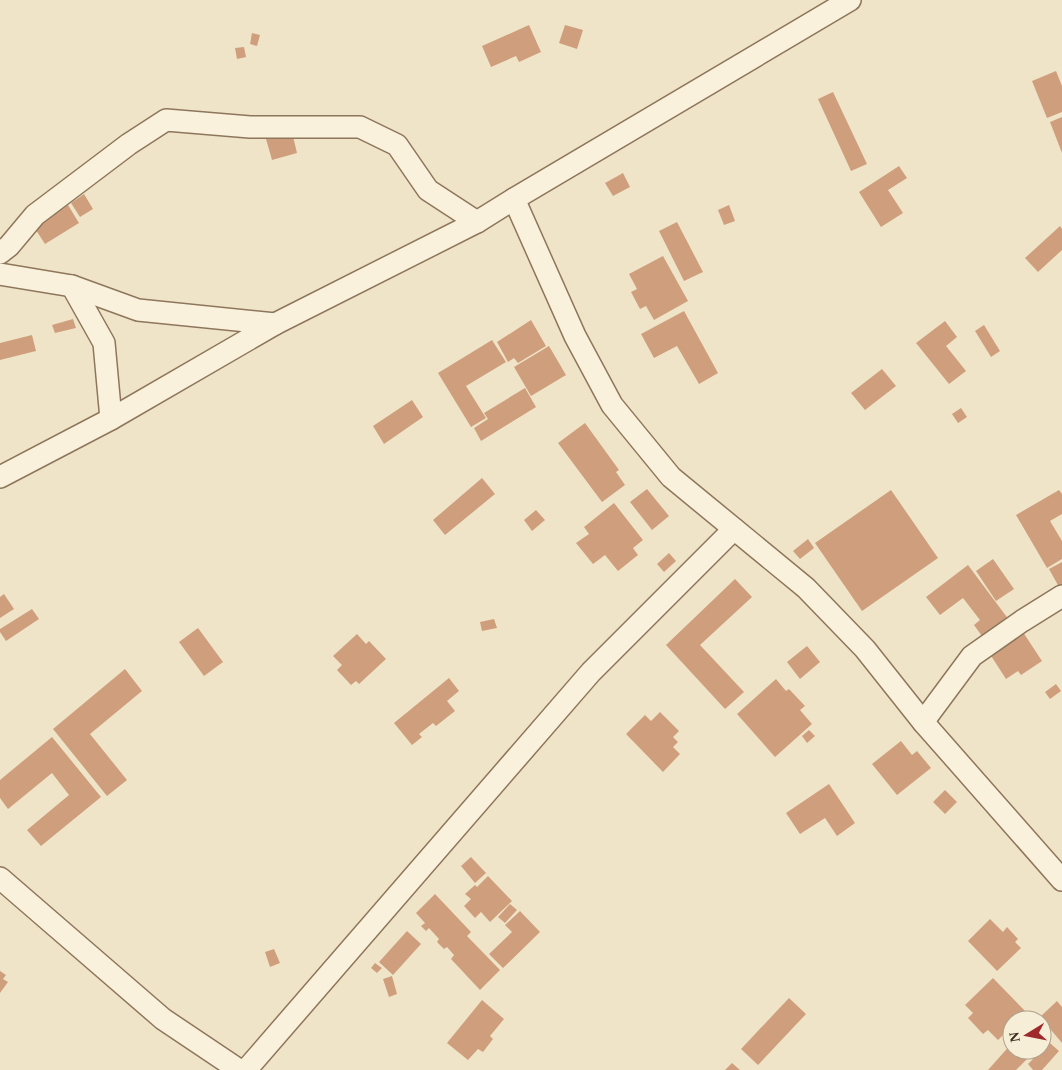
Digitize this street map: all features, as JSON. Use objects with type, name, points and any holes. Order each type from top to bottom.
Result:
[{"type":"street","points":[[0,476],[111,419],[275,324],[477,222],[850,0]]},
{"type":"street","points":[[0,253],[9,246],[36,215],[129,144],[166,120],[250,127],[360,127],[397,146],[428,190],[477,222]]},
{"type":"street","points":[[514,199],[575,336],[612,405],[671,477],[806,588],[865,649],[923,722],[1062,880]]},
{"type":"street","points":[[0,274],[72,286],[138,310],[275,324]]},
{"type":"street","points":[[72,286],[104,343],[111,419]]},
{"type":"street","points":[[246,1070],[592,672],[734,529]]},
{"type":"street","points":[[923,722],[972,656],[1062,596]]},
{"type":"street","points":[[0,878],[163,1019],[239,1070]]},
{"type":"building","points":[[529,25],[541,52],[519,62],[516,56],[491,67],[482,46]]},
{"type":"building","points":[[565,25],[583,30],[577,49],[559,43]]},
{"type":"building","points":[[252,33],[260,35],[257,46],[250,44]]},
{"type":"building","points":[[244,47],[246,57],[237,59],[235,48]]},
{"type":"building","points":[[1056,71],[1062,86],[1062,112],[1047,118],[1032,81]]},
{"type":"building","points":[[833,92],[867,164],[851,171],[818,99]]},
{"type":"building","points":[[1062,117],[1062,153],[1050,122]]},
{"type":"building","points":[[292,132],[297,153],[272,160],[266,139]]},
{"type":"building","points":[[899,166],[907,178],[888,190],[903,213],[881,227],[859,192]]},
{"type":"building","points":[[623,173],[630,187],[613,196],[605,183]]},
{"type":"building","points":[[84,194],[93,209],[80,217],[71,203]]},
{"type":"building","points":[[68,205],[79,223],[45,244],[34,227]]},
{"type":"building","points":[[729,205],[735,221],[724,225],[718,210]]},
{"type":"building","points":[[677,222],[703,272],[684,281],[659,231]]},
{"type":"building","points":[[1060,226],[1062,229],[1062,250],[1038,272],[1025,258]]},
{"type":"building","points":[[663,256],[688,301],[654,320],[646,306],[640,309],[631,292],[637,289],[629,274]]},
{"type":"building","points":[[684,311],[718,373],[699,384],[677,346],[654,358],[641,334]]},
{"type":"building","points":[[73,319],[76,328],[55,333],[52,325]]},
{"type":"building","points":[[531,320],[546,346],[518,363],[514,358],[508,362],[497,342]]},
{"type":"building","points":[[945,321],[957,337],[946,346],[966,371],[949,384],[916,343]]},
{"type":"building","points":[[984,325],[1000,351],[991,357],[975,331]]},
{"type":"building","points":[[32,335],[36,351],[0,360],[0,343]]},
{"type":"building","points":[[492,340],[506,362],[466,386],[486,418],[471,427],[438,373]]},
{"type":"building","points":[[549,346],[566,375],[531,396],[514,367]]},
{"type":"building","points":[[882,369],[896,386],[865,410],[851,393]]},
{"type":"building","points":[[525,388],[536,407],[481,441],[474,428],[488,419],[484,413]]},
{"type":"building","points":[[412,400],[423,417],[384,444],[373,426]]},
{"type":"building","points":[[961,408],[967,417],[958,423],[952,414]]},
{"type":"building","points":[[585,423],[619,470],[616,472],[625,485],[602,502],[558,443]]},
{"type":"building","points":[[482,478],[495,494],[445,535],[433,520]]},
{"type":"building","points":[[647,489],[669,516],[652,530],[630,502]]},
{"type":"building","points":[[891,490],[938,558],[862,611],[815,543]]},
{"type":"building","points":[[1059,490],[1062,494],[1062,514],[1050,521],[1062,541],[1062,559],[1047,568],[1016,515]]},
{"type":"building","points":[[614,503],[643,540],[633,548],[638,555],[618,571],[605,555],[593,564],[576,543],[589,534],[584,527]]},
{"type":"building","points":[[536,510],[545,520],[532,531],[524,520]]},
{"type":"building","points":[[808,539],[814,548],[800,559],[793,551]]},
{"type":"building","points":[[669,553],[676,561],[664,572],[657,564]]},
{"type":"building","points":[[993,559],[1014,589],[996,601],[976,571]]},
{"type":"building","points":[[1062,562],[1062,585],[1059,587],[1049,569]]},
{"type":"building","points":[[968,565],[1012,624],[987,643],[974,625],[980,620],[963,598],[940,615],[926,597]]},
{"type":"building","points":[[735,579],[752,597],[700,645],[744,692],[725,709],[666,645]]},
{"type":"building","points":[[4,594],[14,609],[0,618],[0,597]]},
{"type":"building","points":[[32,609],[39,619],[6,641],[0,629]]},
{"type":"building","points":[[494,619],[497,628],[482,631],[480,622]]},
{"type":"building","points":[[1019,626],[1042,661],[1021,675],[1018,671],[1006,679],[986,648]]},
{"type":"building","points":[[198,628],[223,662],[204,676],[179,642]]},
{"type":"building","points":[[357,634],[366,644],[369,641],[386,659],[359,684],[356,681],[351,685],[337,670],[342,665],[333,656]]},
{"type":"building","points":[[807,646],[820,662],[800,679],[787,662]]},
{"type":"building","points":[[125,669],[142,691],[90,734],[127,780],[107,796],[53,729]]},
{"type":"building","points":[[449,678],[459,691],[447,701],[455,711],[436,726],[433,723],[419,734],[422,737],[412,745],[394,723]]},
{"type":"building","points":[[776,679],[786,691],[789,689],[805,706],[800,710],[812,724],[775,757],[737,714]]},
{"type":"building","points":[[1056,684],[1061,691],[1050,699],[1045,692]]},
{"type":"building","points":[[660,712],[679,731],[673,737],[678,742],[673,747],[680,754],[663,772],[626,734],[645,715],[651,721]]},
{"type":"building","points":[[809,730],[815,736],[807,743],[802,736]]},
{"type":"building","points":[[52,737],[101,797],[41,846],[27,830],[69,795],[52,773],[8,809],[0,798],[0,780]]},
{"type":"building","points":[[901,741],[912,755],[917,751],[931,768],[897,795],[872,764]]},
{"type":"building","points":[[829,784],[855,823],[837,836],[825,818],[800,834],[786,813]]},
{"type":"building","points":[[945,790],[957,802],[945,814],[933,802]]},
{"type":"building","points":[[471,857],[486,873],[475,883],[461,866]]},
{"type":"building","points":[[488,876],[512,901],[490,922],[481,912],[475,918],[464,906],[471,899],[465,894],[475,885],[477,887]]},
{"type":"building","points":[[435,894],[471,932],[467,936],[500,970],[480,990],[451,959],[454,955],[447,947],[444,949],[437,942],[439,939],[429,928],[426,931],[421,926],[425,923],[416,913]]},
{"type":"building","points":[[510,904],[517,910],[505,923],[498,917]]},
{"type":"building","points":[[520,911],[540,932],[503,968],[489,954],[512,932],[505,925]]},
{"type":"building","points":[[990,919],[1003,932],[1007,927],[1018,939],[1015,942],[1021,948],[997,971],[968,941]]},
{"type":"building","points":[[407,931],[421,944],[393,975],[379,962]]},
{"type":"building","points":[[274,949],[280,963],[270,967],[265,952]]},
{"type":"building","points":[[375,963],[382,968],[377,973],[371,968]]},
{"type":"building","points":[[0,971],[6,975],[3,979],[8,982],[0,993]]},
{"type":"building","points":[[392,976],[397,994],[389,997],[383,979]]},
{"type":"building","points":[[993,978],[1024,1010],[1002,1010],[1002,1036],[998,1040],[988,1030],[983,1034],[968,1018],[973,1013],[965,1005]]},
{"type":"building","points":[[789,998],[806,1014],[758,1065],[741,1049]]},
{"type":"building","points":[[482,1000],[504,1019],[490,1036],[493,1039],[483,1052],[478,1049],[468,1060],[447,1043]]},
{"type":"building","points":[[1057,1001],[1062,1007],[1062,1043],[1052,1031],[1052,1010],[1047,1010]]},
{"type":"building","points":[[1052,1045],[1059,1051],[1052,1059]]},
{"type":"building","points":[[1002,1054],[1002,1060],[1026,1060],[1016,1070],[988,1070]]},
{"type":"building","points":[[1032,1060],[1051,1060],[1042,1070],[1033,1070],[1028,1064]]},
{"type":"building","points":[[732,1063],[740,1070],[725,1070]]}]
